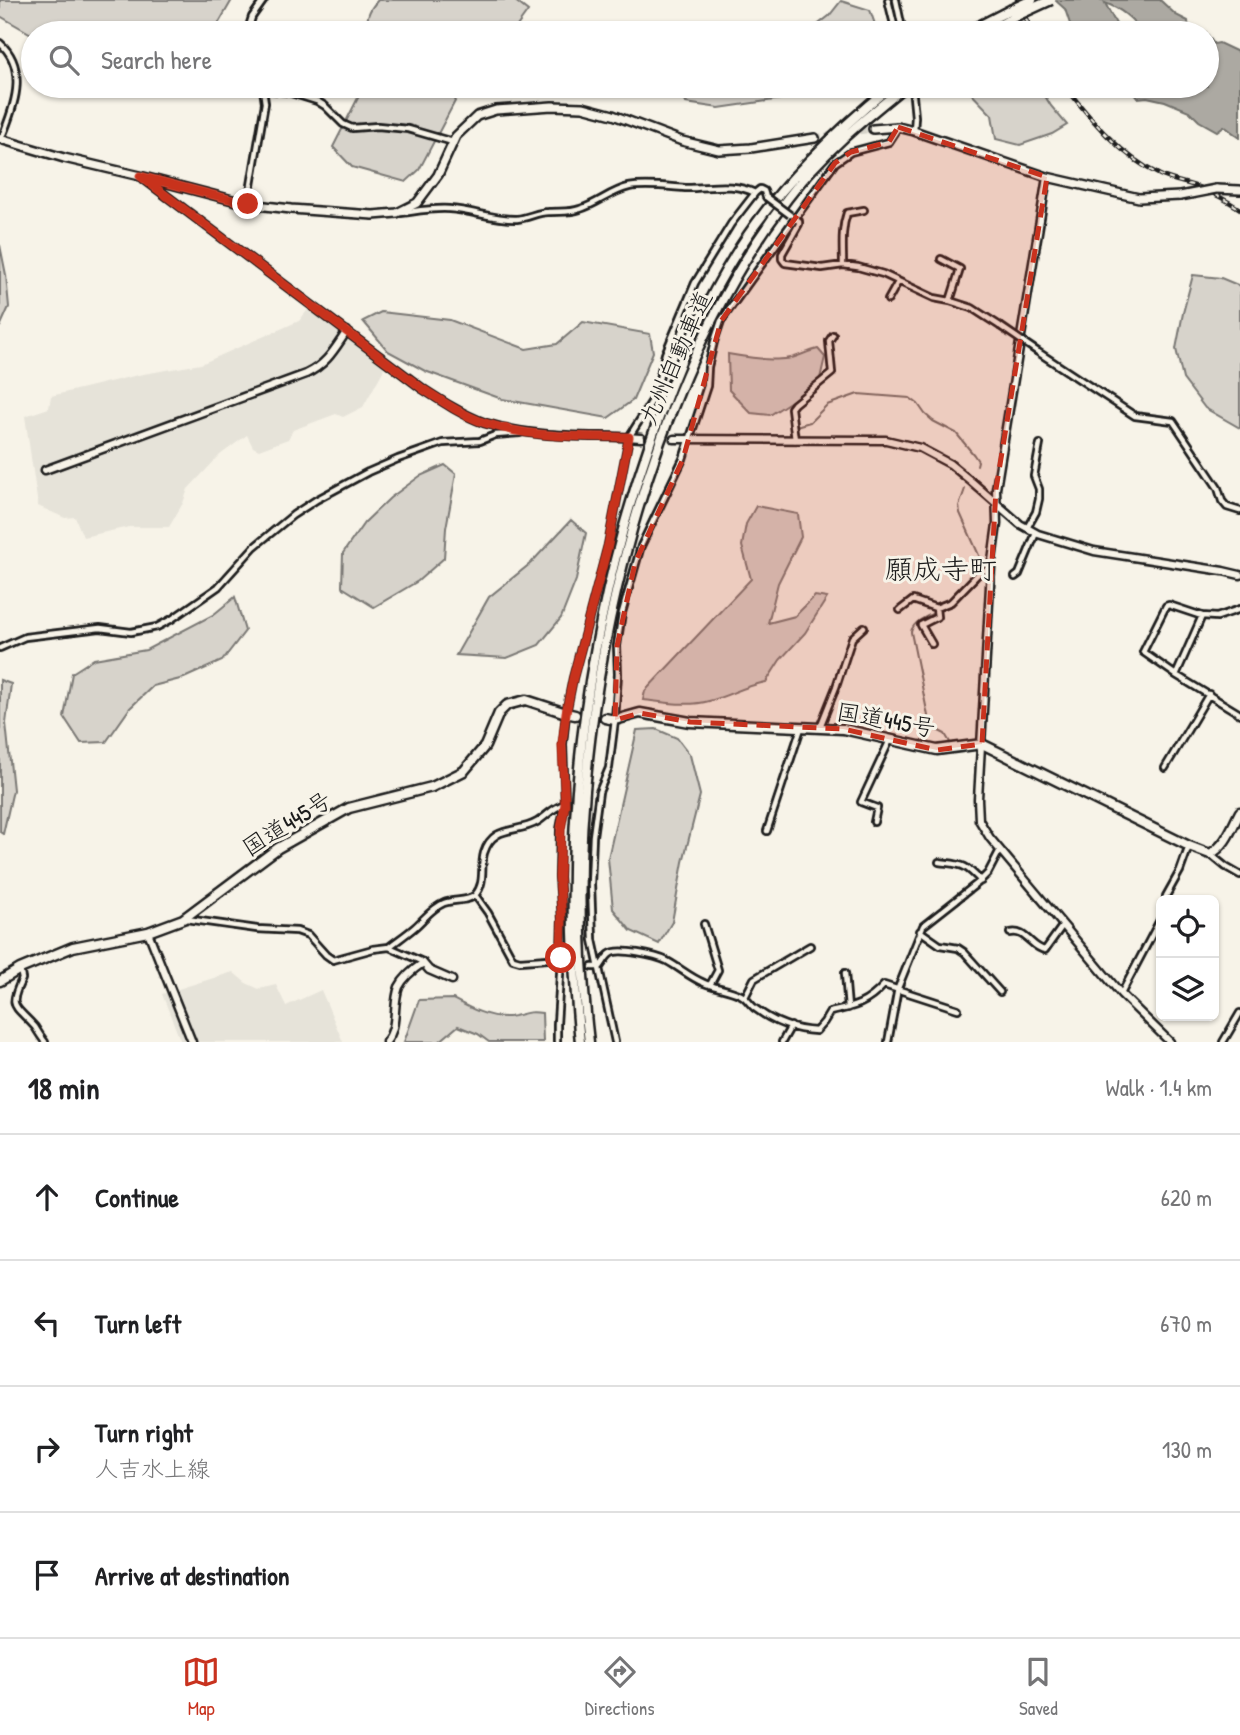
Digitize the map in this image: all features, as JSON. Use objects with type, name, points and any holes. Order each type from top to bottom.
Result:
[{"type":"highway","points":[[1002,21],[1032,0]]},
{"type":"highway","points":[[995,21],[1051,0]]},
{"type":"highway","name":"九州自動車道","points":[[580,1042],[572,909],[577,776],[591,666],[609,579],[642,466],[680,362],[717,287],[741,246],[780,193],[819,150],[877,98]]},
{"type":"highway","name":"九州自動車道","points":[[589,1042],[585,1013],[581,910],[583,826],[590,742],[603,656],[635,518],[688,368],[726,292],[788,198],[857,124],[890,98]]},
{"type":"highway","name":"国道445号","points":[[0,981],[20,969],[73,947],[148,932],[183,919],[278,848],[349,808],[432,787],[464,771],[485,746],[499,713],[507,705],[526,700],[570,714]]},
{"type":"highway","name":"国道445号","points":[[605,718],[615,720],[639,713],[690,722],[843,729],[937,750],[982,744]]},
{"type":"highway","points":[[982,744],[1189,846],[1210,853],[1216,851],[1225,841],[1240,812]]},
{"type":"main road","points":[[1,139],[64,158],[248,204],[373,215],[397,213],[417,203],[438,175],[456,136],[477,116],[496,110],[583,107],[613,115],[682,141],[719,150],[815,138]]},
{"type":"main road","points":[[873,128],[898,127],[914,131],[1047,177],[1139,198],[1180,196],[1216,189],[1240,190]]},
{"type":"street","points":[[252,21],[264,0]]},
{"type":"street","points":[[888,0],[893,21]]},
{"type":"street","points":[[896,0],[900,21]]},
{"type":"street","points":[[0,43],[9,51],[17,69],[17,88],[1,139]]},
{"type":"street","points":[[248,204],[264,98]]},
{"type":"street","points":[[307,98],[326,106],[344,124],[352,128],[378,126],[408,130],[453,142]]},
{"type":"street","points":[[913,98],[914,131]]},
{"type":"street","points":[[615,1042],[593,940],[593,836],[599,792],[609,768],[615,720],[617,646],[622,613],[635,563],[683,459],[707,386],[708,367],[721,321],[793,216],[835,163],[851,152],[889,142],[898,127]]},
{"type":"street","points":[[140,176],[423,389],[455,410],[485,422],[528,433]]},
{"type":"street","points":[[1047,177],[996,489],[997,524],[991,571],[979,820],[990,838],[1121,994],[1170,1042]]},
{"type":"street","points":[[397,213],[450,209],[520,219],[546,211],[579,210],[631,186],[743,187],[755,193]]},
{"type":"street","points":[[557,1042],[564,969],[561,958],[559,877],[565,804],[562,744],[570,714],[573,678],[608,545],[629,437],[655,396],[665,354],[695,283],[731,224],[760,189],[766,197],[799,222],[782,254],[783,261],[793,265],[822,268],[843,265],[858,267],[883,274],[934,298],[972,307],[1135,416],[1172,421],[1219,488],[1227,507],[1240,511]]},
{"type":"street","points":[[843,265],[843,229],[847,213],[864,210]]},
{"type":"street","points":[[941,259],[960,268],[950,300]]},
{"type":"street","points":[[888,300],[898,282]]},
{"type":"street","points":[[45,470],[306,374],[328,358],[347,331]]},
{"type":"street","points":[[795,440],[791,408],[832,373],[829,341],[833,335]]},
{"type":"street","points":[[0,648],[25,637],[100,628],[131,632],[157,627],[218,587],[260,542],[316,500],[368,472],[443,443],[480,441],[495,435],[528,433],[641,438]]},
{"type":"street","points":[[674,439],[886,440],[920,448],[950,464],[1020,524],[1036,533],[1094,551],[1240,575]]},
{"type":"street","points":[[1027,528],[1036,512],[1039,499],[1039,489],[1034,476],[1040,444]]},
{"type":"street","points":[[1015,577],[1019,574],[1036,533]]},
{"type":"street","points":[[900,610],[913,600],[936,608],[951,602],[982,570],[991,571]]},
{"type":"street","points":[[1240,609],[1217,617],[1202,616],[1166,606],[1143,652],[1240,714]]},
{"type":"street","points":[[932,643],[921,625],[937,617],[936,608]]},
{"type":"street","points":[[1176,675],[1202,616]]},
{"type":"street","points":[[819,728],[852,638],[864,627]]},
{"type":"street","points":[[1165,768],[1209,694]]},
{"type":"street","points":[[767,831],[801,727]]},
{"type":"street","points":[[874,822],[877,808],[861,802],[890,739]]},
{"type":"street","points":[[183,919],[257,929],[297,931],[308,935],[333,960],[389,947],[433,909],[449,901],[475,895],[482,882],[485,851],[498,833],[537,822],[556,806],[565,804]]},
{"type":"street","points":[[1167,895],[1180,871],[1189,846]]},
{"type":"street","points":[[888,1042],[898,988],[920,931],[981,881],[1000,850]]},
{"type":"street","points":[[1210,853],[1240,875]]},
{"type":"street","points":[[939,862],[969,867],[981,881]]},
{"type":"street","points":[[475,895],[488,913],[513,960],[561,958]]},
{"type":"street","points":[[704,924],[718,970],[710,985]]},
{"type":"street","points":[[1010,933],[1023,934],[1037,948],[1045,950],[1063,925]]},
{"type":"street","points":[[1121,994],[1156,928]]},
{"type":"street","points":[[920,931],[940,945],[958,948],[964,952],[1000,992]]},
{"type":"street","points":[[148,932],[191,1042]]},
{"type":"street","points":[[745,997],[754,979],[810,946]]},
{"type":"street","points":[[389,947],[452,980]]},
{"type":"street","points":[[600,967],[611,952],[617,951],[664,960],[704,983],[745,997],[765,1016],[797,1030],[816,1031],[830,1012],[869,1000],[884,985],[958,1009]]},
{"type":"street","points":[[386,1042],[394,1026],[400,986],[423,963]]},
{"type":"street","points":[[592,967],[600,967]]},
{"type":"street","points":[[20,969],[22,979],[15,992],[15,1006],[45,1042]]},
{"type":"street","points":[[845,973],[848,1008]]},
{"type":"street","points":[[1223,1042],[1240,1013]]},
{"type":"street","points":[[782,1042],[791,1026]]},
{"type":"highlighted area","points":[[898,127],[1047,177],[996,489],[982,744],[937,750],[843,729],[690,722],[640,713],[615,720],[617,646],[635,563],[683,459],[721,321],[835,163],[851,152],[889,142]]},
{"type":"shaded area","points":[[0,0],[232,0],[220,21],[21,21],[21,28],[0,16]]},
{"type":"shaded area","points":[[378,0],[514,0],[528,11],[521,21],[368,21]]},
{"type":"shaded area","points":[[1055,0],[1160,0],[1176,15],[1188,21],[1133,21],[1105,3],[1114,21],[1069,21],[1065,9]]},
{"type":"shaded area","points":[[841,1],[870,10],[874,21],[823,21]]},
{"type":"shaded area","points":[[1219,43],[1240,53],[1240,138],[1224,126],[1217,131],[1199,121],[1189,111],[1152,98],[1219,98]]},
{"type":"shaded area","points":[[358,98],[457,98],[419,170],[406,182],[352,167],[333,147]]},
{"type":"shaded area","points":[[684,98],[787,98],[719,108],[686,103]]},
{"type":"shaded area","points":[[976,98],[1046,98],[1067,125],[1052,134],[1020,145],[996,139],[992,115]]},
{"type":"shaded area","points":[[0,245],[9,307],[0,327]]},
{"type":"shaded area","points":[[1193,275],[1221,278],[1240,286],[1240,428],[1205,408],[1183,379],[1176,349]]},
{"type":"shaded area","points":[[310,307],[384,364],[383,371],[363,407],[343,417],[336,414],[293,430],[288,439],[259,450],[253,447],[247,435],[220,455],[188,489],[169,527],[129,527],[83,537],[75,517],[65,518],[38,506],[25,416],[49,408],[51,396],[138,375],[201,364],[299,321]]},
{"type":"shaded area","points":[[381,312],[450,320],[526,349],[557,344],[583,322],[650,334],[653,352],[633,400],[608,418],[502,399],[425,371],[388,351],[363,321]]},
{"type":"shaded area","points":[[818,349],[825,357],[819,383],[770,415],[751,413],[729,390],[728,354],[760,359],[784,359]]},
{"type":"shaded area","points":[[445,465],[456,474],[446,528],[444,558],[418,581],[374,607],[342,587],[343,553],[364,523],[390,498],[420,476]]},
{"type":"shaded area","points":[[756,506],[798,514],[801,537],[778,583],[768,623],[795,616],[815,596],[827,598],[805,633],[780,660],[766,682],[701,703],[676,704],[643,700],[645,691],[751,579],[742,546],[746,524]]},
{"type":"shaded area","points":[[571,520],[586,533],[576,580],[561,618],[539,645],[507,658],[456,655],[489,597],[531,563]]},
{"type":"shaded area","points":[[235,597],[245,631],[222,661],[184,678],[153,686],[130,708],[106,742],[81,743],[64,717],[72,673],[94,659],[146,650],[213,615]]},
{"type":"shaded area","points":[[0,680],[11,684],[6,723],[13,790],[3,834],[0,832]]},
{"type":"shaded area","points":[[656,729],[677,738],[690,755],[700,795],[683,862],[672,922],[659,944],[631,931],[613,909],[608,858],[637,730]]},
{"type":"shaded area","points":[[233,972],[259,989],[276,985],[286,1006],[321,990],[343,1042],[181,1042],[162,994]]},
{"type":"shaded area","points":[[453,999],[493,1016],[542,1013],[543,1042],[489,1042],[458,1026],[439,1042],[404,1042],[419,1000]]},
{"type":"waterway","points":[[796,426],[810,422],[827,405],[858,394],[910,398],[933,421],[956,433],[978,461],[977,465]]},
{"type":"waterway","points":[[965,489],[959,506],[960,513],[982,562]]},
{"type":"waterway","points":[[939,611],[952,604],[980,576]]},
{"type":"waterway","points":[[934,613],[923,618],[911,632],[929,721],[935,729],[945,734],[951,744]]},
{"type":"tunnel","points":[[849,132],[873,129]]},
{"type":"tunnel","points":[[815,138],[838,134]]},
{"type":"tunnel","points":[[641,438],[674,439]]},
{"type":"tunnel","points":[[575,715],[605,718]]},
{"type":"railway","points":[[1017,0],[1027,21]]},
{"type":"railway","points":[[1075,98],[1096,124],[1132,158],[1160,175],[1201,188],[1240,209]]},
{"type":"district","name":"願成寺町","points":[[941,569]]},
{"type":"route","points":[[248,204],[140,176],[423,389],[455,410],[485,422],[528,433],[572,437],[629,437],[608,545],[566,713],[562,744],[565,804],[559,877],[561,958]]}]
